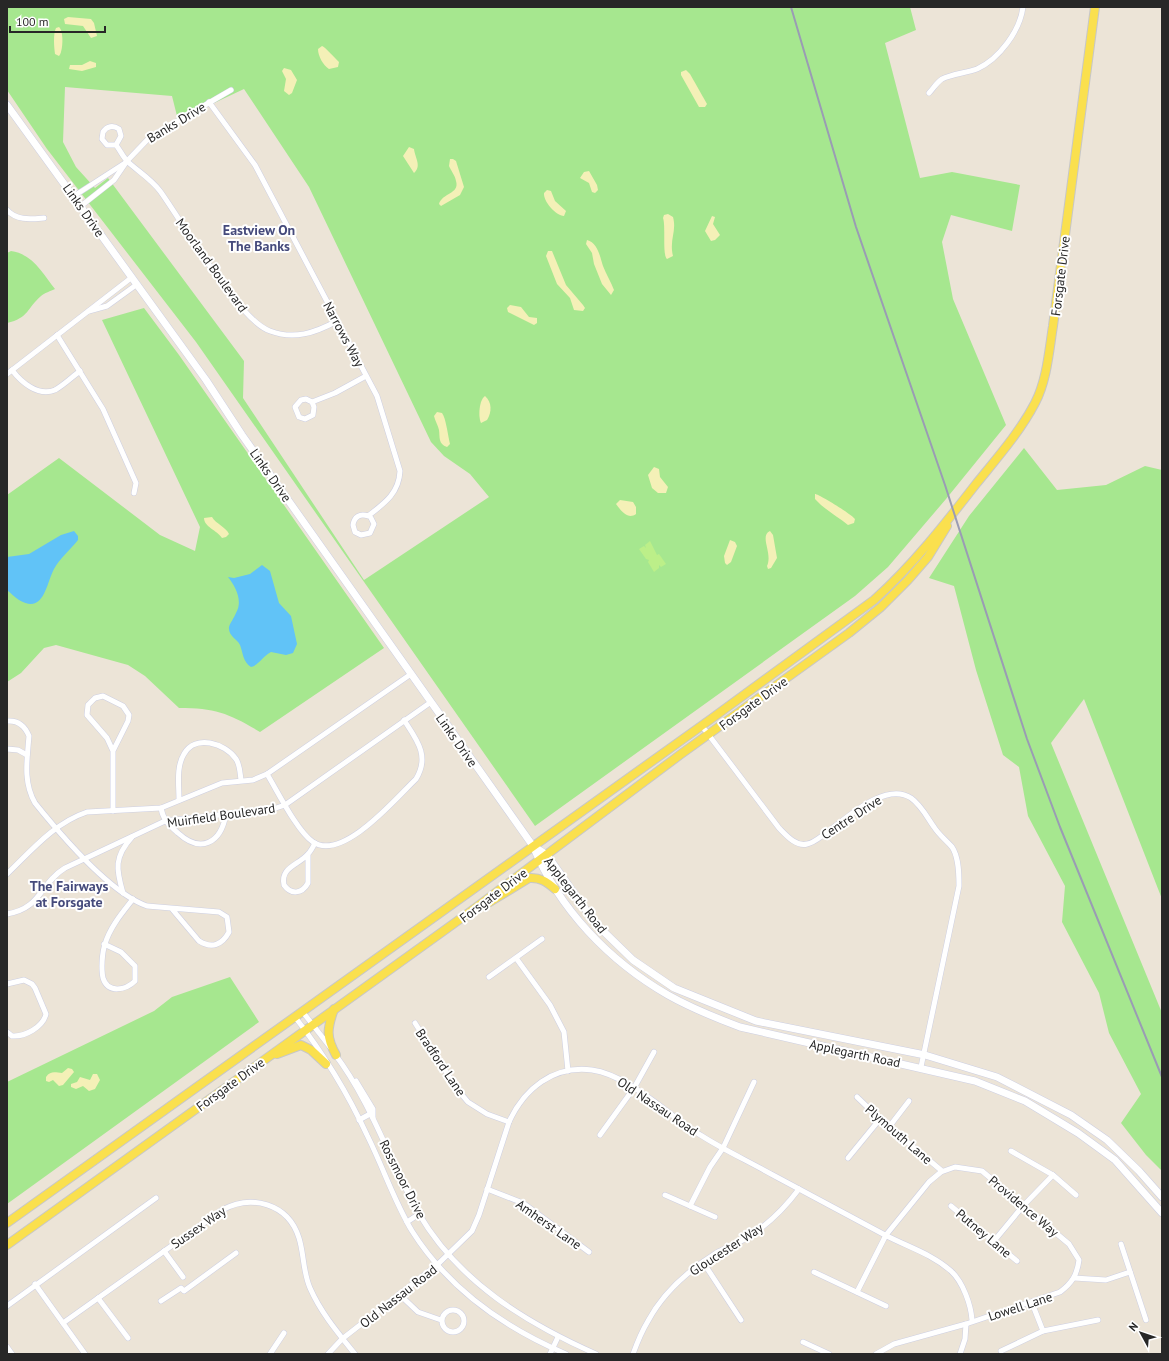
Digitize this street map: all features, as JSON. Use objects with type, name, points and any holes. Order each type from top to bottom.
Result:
[{"type":"main road","name":"Forsgate Drive","points":[[7,1223],[702,726],[874,600],[888,587],[951,517],[1018,432],[1036,402],[1045,374],[1053,326],[1095,7]]},
{"type":"main road","name":"Links Drive","points":[[7,105],[206,380],[251,448],[384,633],[411,674],[533,846]]},
{"type":"main road","name":"Forsgate Drive","points":[[7,1245],[312,1024],[474,909],[709,734],[849,633],[881,608],[928,557],[951,517]]},
{"type":"main road","name":"Applegarth Road","points":[[533,846],[547,855],[596,924],[633,960],[674,988],[756,1020],[925,1055],[997,1077],[1071,1115],[1107,1140],[1139,1171],[1162,1197]]},
{"type":"main road","name":"Applegarth Road","points":[[533,846],[555,889],[594,938],[618,960],[664,992],[709,1015],[740,1028],[975,1081],[1025,1101],[1078,1133],[1115,1160],[1162,1213]]},
{"type":"main road","points":[[474,909],[499,898],[529,878],[535,877],[541,879],[555,889]]},
{"type":"main road","points":[[334,1009],[328,1029],[329,1043],[336,1056]]},
{"type":"main road","points":[[262,1061],[301,1045],[312,1050],[326,1064]]},
{"type":"street","points":[[929,92],[941,80],[978,68],[1000,51],[1012,37],[1022,14],[1023,7]]},
{"type":"street","name":"Banks Drive","points":[[81,206],[114,180],[127,161],[150,137],[231,90]]},
{"type":"street","name":"Narrows Way","points":[[209,102],[254,165],[377,396],[400,471],[399,482],[388,501],[368,516],[361,515],[356,518],[353,526],[355,532],[361,535],[370,533],[374,524],[370,518]]},
{"type":"street","name":"Moorland Boulevard","points":[[116,145],[127,161],[150,179],[160,191],[201,253],[245,312],[255,321],[269,331],[288,336],[306,334],[322,329],[337,321]]},
{"type":"street","name":"Banks Drive","points":[[74,196],[127,161]]},
{"type":"street","points":[[7,210],[11,215],[23,219],[44,218]]},
{"type":"street","points":[[7,374],[131,278]]},
{"type":"street","points":[[88,311],[107,306],[136,285]]},
{"type":"street","points":[[57,335],[103,409],[136,483],[134,493]]},
{"type":"street","points":[[12,370],[27,386],[38,391],[48,392],[55,390],[80,371]]},
{"type":"street","points":[[312,402],[335,393],[366,376]]},
{"type":"street","name":"Muirfield Boulevard","points":[[7,874],[56,827],[76,816],[87,812],[161,808],[222,783],[253,780],[267,774],[411,674]]},
{"type":"street","points":[[113,751],[128,721],[129,715],[123,706],[103,696],[95,698],[88,705],[87,714],[107,738],[113,751],[113,811]]},
{"type":"street","name":"Muirfield Boulevard","points":[[7,914],[25,909],[36,899],[58,872],[165,821],[273,809],[284,805],[431,702]]},
{"type":"street","points":[[267,774],[284,805],[305,833],[316,843],[324,846],[338,844],[350,839],[370,824],[416,779],[422,764],[422,749],[404,720]]},
{"type":"street","points":[[7,721],[19,723],[27,731],[29,736],[26,773],[29,790],[35,803],[100,874],[123,893],[147,906],[219,912],[227,917],[229,932],[224,940],[219,944],[210,946],[204,945],[172,909]]},
{"type":"street","name":"Centre Drive","points":[[702,726],[779,828],[788,837],[799,844],[807,844],[812,842],[877,798],[890,793],[903,794],[912,799],[924,812],[938,834],[953,848],[959,872],[959,886],[925,1055],[921,1068]]},
{"type":"street","points":[[179,800],[180,767],[182,758],[184,752],[195,744],[208,742],[229,753],[238,765],[241,780]]},
{"type":"street","points":[[7,749],[18,750],[27,755]]},
{"type":"street","points":[[161,808],[165,821],[185,839],[190,842],[204,844],[220,835],[226,814]]},
{"type":"street","points":[[123,893],[118,865],[123,847],[135,834]]},
{"type":"street","points":[[308,855],[309,879],[307,886],[297,893],[290,891],[284,884],[284,874],[288,868],[308,855],[316,843]]},
{"type":"street","points":[[104,944],[121,952],[135,966],[135,981],[128,988],[120,990],[105,982],[103,976],[104,944],[114,924],[133,899]]},
{"type":"street","points":[[489,978],[542,939]]},
{"type":"street","points":[[516,958],[550,1004],[564,1032],[568,1071]]},
{"type":"street","points":[[7,984],[24,980],[32,984],[46,1014],[40,1026],[22,1035],[12,1036],[7,1032]]},
{"type":"street","name":"Rossmoor Drive","points":[[302,1011],[351,1076],[418,1214],[449,1255],[492,1296],[558,1337],[596,1354]]},
{"type":"street","name":"Rossmoor Drive","points":[[295,1017],[305,1030],[359,1120],[407,1222],[437,1265],[450,1280],[483,1308],[552,1351],[566,1354]]},
{"type":"street","name":"Bradford Lane","points":[[415,1023],[457,1089],[468,1102],[487,1114],[509,1122]]},
{"type":"street","points":[[600,1136],[634,1088],[654,1052]]},
{"type":"street","name":"Old Nassau Road","points":[[328,1354],[342,1339],[449,1255],[472,1231],[479,1215],[509,1122],[515,1109],[532,1088],[554,1075],[568,1071],[592,1070],[616,1076],[702,1136],[886,1235],[928,1255],[952,1272],[967,1299],[972,1320]]},
{"type":"street","points":[[690,1206],[710,1167],[724,1148],[754,1082]]},
{"type":"street","name":"Plymouth Lane","points":[[857,1097],[880,1120],[942,1171]]},
{"type":"street","points":[[889,1127],[909,1101]]},
{"type":"street","points":[[359,1120],[371,1116]]},
{"type":"street","points":[[848,1158],[880,1120]]},
{"type":"street","points":[[1011,1150],[1053,1175],[1076,1195]]},
{"type":"street","name":"Providence Way","points":[[942,1171],[955,1167],[982,1171],[1069,1244],[1079,1260],[1074,1278],[1066,1288]]},
{"type":"street","points":[[857,1292],[886,1235],[928,1182],[942,1171]]},
{"type":"street","points":[[994,1241],[1023,1206],[1053,1175]]},
{"type":"street","name":"Amherst Lane","points":[[487,1189],[523,1203],[589,1252]]},
{"type":"street","name":"Gloucester Way","points":[[633,1354],[648,1321],[663,1298],[681,1280],[717,1252],[744,1240],[767,1223],[784,1209],[799,1189]]},
{"type":"street","points":[[665,1195],[715,1217]]},
{"type":"street","points":[[7,1306],[35,1284],[156,1198]]},
{"type":"street","name":"Sussex Way","points":[[63,1323],[233,1203],[259,1202],[273,1207],[289,1219],[297,1231],[309,1286],[321,1309],[342,1339],[355,1354]]},
{"type":"street","name":"Putney Lane","points":[[951,1206],[1017,1261]]},
{"type":"street","points":[[407,1222],[418,1214]]},
{"type":"street","points":[[1121,1244],[1146,1320]]},
{"type":"street","points":[[164,1251],[182,1277]]},
{"type":"street","points":[[161,1301],[181,1288],[184,1291],[236,1253]]},
{"type":"street","points":[[704,1262],[741,1320]]},
{"type":"street","points":[[814,1272],[886,1306]]},
{"type":"street","points":[[1074,1278],[1106,1280],[1130,1272]]},
{"type":"street","points":[[35,1284],[85,1354]]},
{"type":"street","name":"Lowell Lane","points":[[966,1324],[972,1320],[1032,1303],[1060,1292],[1066,1288]]},
{"type":"street","points":[[399,1294],[418,1312],[441,1320]]},
{"type":"street","points":[[98,1298],[128,1338]]},
{"type":"street","points":[[1032,1303],[1043,1331]]},
{"type":"street","points":[[454,1309],[462,1314],[464,1323],[461,1329],[457,1332],[450,1332],[444,1328],[441,1320],[446,1312],[454,1309]]},
{"type":"street","points":[[1001,1351],[1043,1331],[1098,1320]]},
{"type":"street","points":[[876,1354],[894,1344],[966,1324],[965,1339],[960,1354]]},
{"type":"street","points":[[270,1354],[284,1333]]},
{"type":"street","points":[[552,1351],[558,1337]]},
{"type":"street","points":[[803,1342],[829,1354]]},
{"type":"street","points":[[7,1347],[12,1354]]},
{"type":"green space","points":[[7,7],[910,7],[916,30],[885,43],[920,178],[952,172],[1020,185],[1012,231],[951,215],[942,242],[953,299],[1006,425],[888,567],[855,596],[535,826],[196,342],[47,149],[7,90]],"holes":[[[65,87],[172,96],[178,120],[244,89],[309,187],[431,442],[444,456],[470,474],[489,497],[364,580],[243,398],[244,361],[108,178],[95,188],[76,167],[63,142]]]},
{"type":"green space","points":[[11,251],[19,253],[31,260],[42,271],[55,289],[42,295],[20,318],[7,323],[7,253]]},
{"type":"green space","points":[[144,308],[179,355],[384,648],[260,732],[231,716],[222,713],[203,709],[179,708],[145,676],[128,665],[56,645],[44,648],[21,673],[7,682],[7,495],[59,458],[160,535],[195,551],[200,527],[102,320]]},
{"type":"green space","points":[[1024,448],[1057,490],[1106,485],[1145,466],[1162,470],[1162,899],[1084,699],[1051,743],[1162,1013],[1162,1171],[1146,1155],[1121,1123],[1141,1094],[1109,1033],[1099,993],[1062,922],[1065,886],[1028,816],[1019,767],[1003,755],[976,670],[954,586],[929,578],[969,516]]},
{"type":"green space","points":[[650,541],[657,555],[659,554],[666,564],[661,567],[659,565],[659,568],[654,572],[648,562],[649,560],[646,559],[639,549],[644,546],[646,548],[645,545]]},
{"type":"green space","points":[[230,977],[259,1022],[7,1204],[7,1082],[154,1011],[172,997]]},
{"type":"sand","points":[[68,17],[91,19],[94,23],[97,36],[91,38],[83,26],[65,24],[64,19]]},
{"type":"sand","points":[[59,27],[62,33],[62,42],[59,56],[55,54],[54,41],[56,28]]},
{"type":"sand","points":[[322,46],[339,62],[338,67],[329,69],[323,63],[318,49]]},
{"type":"sand","points":[[90,61],[96,63],[96,67],[82,71],[69,69],[70,65],[82,65]]},
{"type":"sand","points":[[284,68],[291,70],[297,80],[292,93],[289,95],[284,91],[286,79],[282,71]]},
{"type":"sand","points":[[686,70],[690,74],[707,104],[705,107],[699,107],[681,75],[681,72]]},
{"type":"sand","points":[[409,147],[414,149],[418,165],[418,168],[414,173],[403,156]]},
{"type":"sand","points":[[450,159],[456,161],[464,187],[460,195],[441,206],[439,204],[441,200],[453,191],[457,185],[455,177],[449,166]]},
{"type":"sand","points":[[589,171],[597,185],[598,190],[595,193],[592,192],[589,183],[580,178],[584,172]]},
{"type":"sand","points":[[547,190],[551,191],[555,201],[566,211],[564,216],[557,214],[548,204],[544,196],[544,193]]},
{"type":"sand","points":[[668,214],[673,217],[674,227],[672,245],[673,256],[667,259],[665,252],[663,218],[664,215]]},
{"type":"sand","points":[[712,216],[715,217],[713,224],[720,235],[715,240],[711,241],[705,231]]},
{"type":"sand","points":[[587,240],[594,244],[598,251],[604,269],[614,290],[611,295],[602,284],[594,264],[592,253],[586,244]]},
{"type":"sand","points":[[548,251],[552,251],[566,285],[585,308],[583,311],[574,310],[570,298],[557,284],[546,256]]},
{"type":"sand","points":[[510,305],[521,307],[529,317],[537,318],[537,323],[534,325],[508,312],[507,308]]},
{"type":"sand","points":[[485,396],[490,404],[489,417],[481,423],[481,401]]},
{"type":"sand","points":[[437,412],[442,413],[445,419],[450,444],[447,447],[442,444],[440,440],[439,430],[434,416]]},
{"type":"sand","points":[[654,467],[659,469],[660,477],[668,487],[666,493],[658,493],[652,488],[648,475]]},
{"type":"sand","points":[[815,494],[848,513],[855,519],[854,523],[848,525],[827,510],[815,499]]},
{"type":"sand","points":[[620,500],[633,502],[636,507],[636,514],[630,516],[622,512],[616,504]]},
{"type":"sand","points":[[212,517],[228,532],[229,534],[226,537],[222,538],[206,524],[204,518]]},
{"type":"sand","points":[[770,531],[773,535],[777,558],[771,568],[768,569],[766,537],[767,533]]},
{"type":"sand","points":[[730,540],[735,542],[737,546],[731,562],[727,565],[725,563],[724,556]]},
{"type":"sand","points":[[68,1068],[72,1069],[74,1072],[63,1085],[59,1086],[53,1080],[49,1082],[46,1081],[46,1077],[50,1073],[62,1073]]},
{"type":"sand","points":[[93,1074],[97,1074],[100,1080],[95,1089],[89,1091],[83,1086],[76,1089],[71,1087],[71,1084],[77,1082],[80,1077],[90,1080]]},
{"type":"water","points":[[74,531],[78,536],[78,540],[56,565],[43,596],[39,601],[34,604],[27,604],[17,599],[7,590],[7,557],[29,554],[61,535]]},
{"type":"water","points":[[262,565],[270,571],[279,603],[291,616],[297,644],[293,653],[286,655],[271,652],[251,667],[245,660],[239,643],[231,635],[229,630],[238,608],[239,599],[234,585],[228,577],[234,578],[250,574]]},
{"type":"railway","points":[[791,7],[856,227],[945,485],[1027,739],[1060,827],[1162,1077]]},
{"type":"district","name":"Eastview On The Banks","points":[[259,238]]},
{"type":"district","name":"The Fairways at Forsgate","points":[[69,894]]}]
